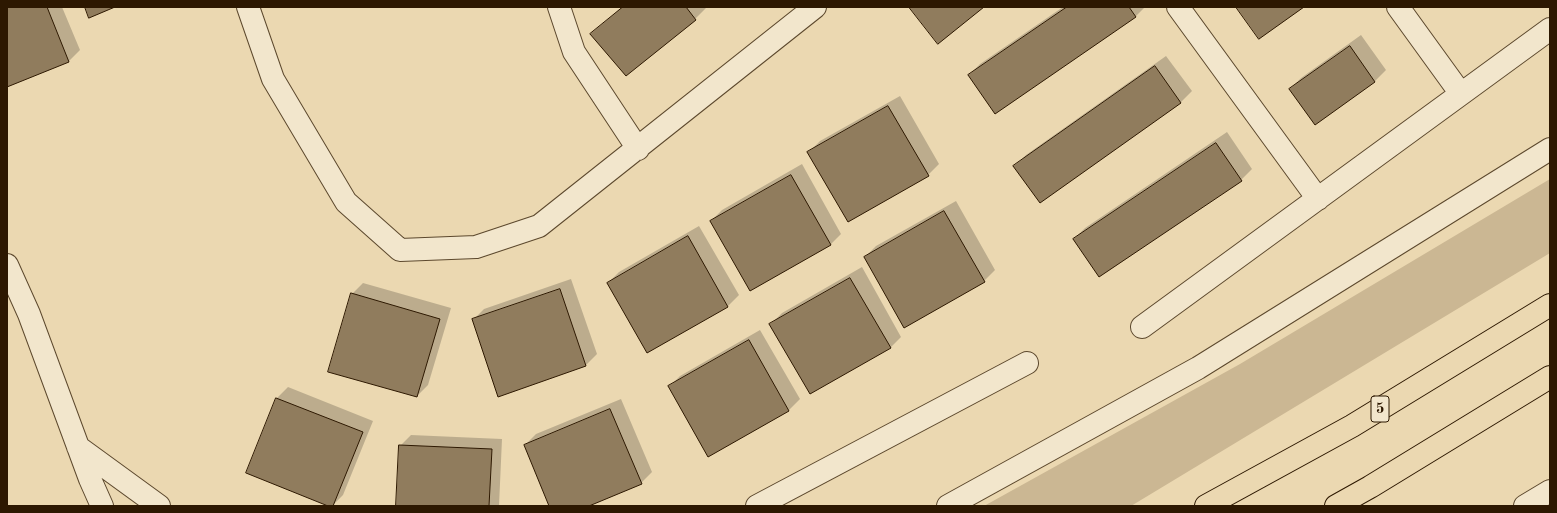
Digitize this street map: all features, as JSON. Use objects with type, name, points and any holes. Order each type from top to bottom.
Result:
[{"type":"highway","name":"5","points":[[1206,506],[1352,426],[1550,304]]},
{"type":"highway","points":[[1336,506],[1370,487],[1550,377]]},
{"type":"street","points":[[248,7],[273,79],[346,202],[400,250],[476,248],[539,226],[638,149],[815,7]]},
{"type":"street","points":[[559,7],[574,52],[638,149]]},
{"type":"street","points":[[1178,7],[1318,199]]},
{"type":"street","points":[[1398,7],[1462,94]]},
{"type":"street","points":[[1142,327],[1550,30]]},
{"type":"street","points":[[948,506],[1198,368],[1550,149]]},
{"type":"street","points":[[7,265],[29,314],[78,447],[102,506]]},
{"type":"street","points":[[757,506],[1027,363]]},
{"type":"street","points":[[78,447],[159,506]]},
{"type":"street","points":[[1525,506],[1550,491]]},
{"type":"shaded area","points":[[1550,179],[1550,253],[1131,506],[984,506],[1240,364]]},
{"type":"building","points":[[7,7],[47,7],[69,62],[7,87]]},
{"type":"building","points":[[85,7],[115,7],[89,18]]},
{"type":"building","points":[[623,7],[686,7],[696,20],[626,76],[590,34]]},
{"type":"building","points":[[909,7],[984,7],[938,44]]},
{"type":"building","points":[[1067,7],[1129,7],[1136,17],[995,114],[968,75]]},
{"type":"building","points":[[1236,7],[1304,7],[1259,39]]},
{"type":"building","points":[[1350,46],[1375,82],[1315,125],[1289,89]]},
{"type":"building","points":[[1155,66],[1181,103],[1040,203],[1013,166]]},
{"type":"building","points":[[888,106],[929,176],[848,222],[807,152]]},
{"type":"building","points":[[1216,143],[1242,181],[1099,277],[1073,239]]},
{"type":"building","points":[[791,175],[831,245],[750,291],[710,221]]},
{"type":"building","points":[[944,211],[985,282],[904,328],[864,257]]},
{"type":"building","points":[[688,236],[728,307],[647,353],[607,283]]},
{"type":"building","points":[[850,278],[891,348],[810,394],[769,324]]},
{"type":"building","points":[[560,289],[586,366],[498,397],[472,319]]},
{"type":"building","points":[[351,293],[440,319],[417,397],[328,372]]},
{"type":"building","points":[[749,340],[789,411],[708,457],[668,386]]},
{"type":"building","points":[[276,398],[363,432],[333,506],[328,506],[246,473]]},
{"type":"building","points":[[610,409],[642,484],[589,506],[549,506],[524,445]]},
{"type":"building","points":[[399,445],[492,449],[489,506],[396,506]]}]
